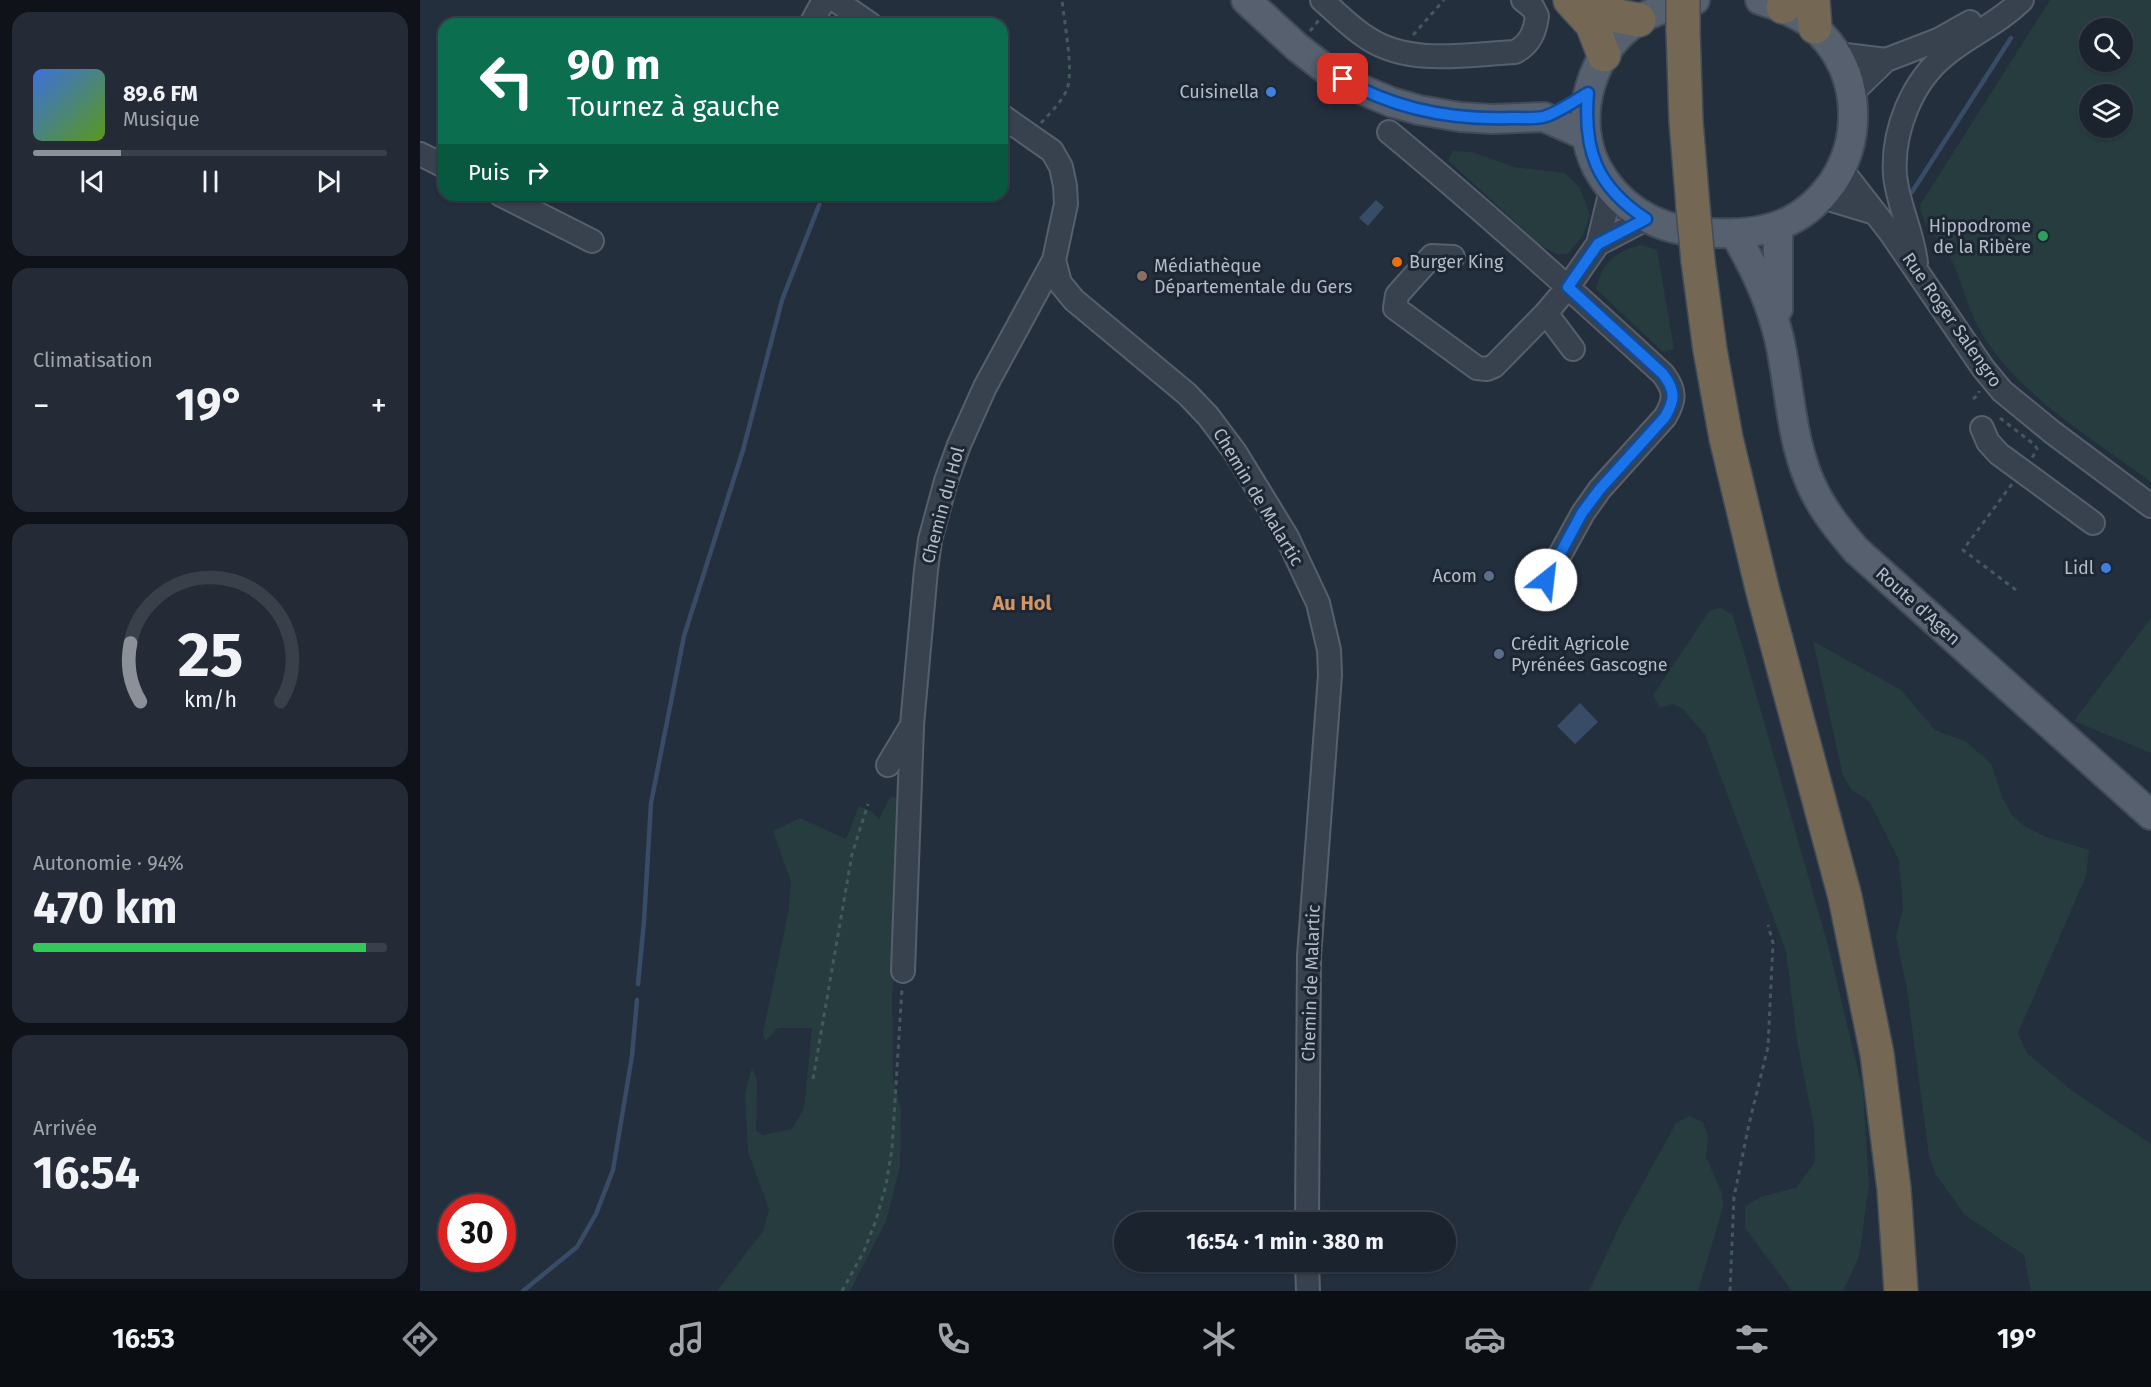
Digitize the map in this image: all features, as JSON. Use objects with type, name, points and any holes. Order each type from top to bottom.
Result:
[{"type":"highway","points":[[1570,0],[1592,24],[1604,55]]},
{"type":"highway","points":[[1588,0],[1602,12],[1638,20]]},
{"type":"highway","points":[[1683,15],[1686,121],[1698,261],[1710,350],[1726,438],[1762,588],[1845,897],[1877,1054],[1894,1189],[1901,1291]]},
{"type":"main road","points":[[1246,0],[1297,47],[1328,70],[1358,88],[1391,102],[1419,110],[1460,117],[1492,119],[1544,117],[1587,136]]},
{"type":"main road","points":[[1695,0],[1663,8],[1638,20],[1620,35],[1604,55],[1593,75],[1588,93],[1586,117],[1587,136],[1596,166],[1611,190],[1646,219],[1679,230],[1734,233],[1756,232],[1778,226],[1797,217],[1822,197],[1841,169],[1849,149],[1854,122],[1852,93],[1838,54],[1792,7]]},
{"type":"main road","points":[[1544,117],[1588,93]]},
{"type":"main road","name":"Route d'Agen","points":[[1778,226],[1779,338]]},
{"type":"main road","name":"Route d'Agen","points":[[1734,233],[1760,280],[1779,338],[1797,443],[1810,482],[1819,501],[1837,527],[1856,550],[2151,815]]},
{"type":"street","points":[[814,18],[824,0]]},
{"type":"street","points":[[836,0],[862,18]]},
{"type":"street","points":[[1335,5],[1369,40],[1398,52],[1438,56],[1515,52],[1528,43],[1537,16],[1533,8],[1523,0]]},
{"type":"street","points":[[1852,93],[1886,60],[1961,28],[2000,0]]},
{"type":"street","points":[[1917,271],[1915,246],[1900,205],[1895,176],[1896,146],[1903,118],[1920,84],[1947,54],[1993,24],[2022,0]]},
{"type":"street","points":[[1838,54],[1886,60]]},
{"type":"street","points":[[1008,120],[1052,152],[1061,167],[1066,204],[1054,260]]},
{"type":"street","points":[[1389,132],[1568,287],[1670,383],[1673,394],[1672,404],[1665,417],[1600,489],[1582,513],[1546,580]]},
{"type":"street","points":[[420,154],[438,163]]},
{"type":"street","name":"Rue Roger Salengro","points":[[1841,169],[1917,271],[2002,392],[2035,420],[2151,506]]},
{"type":"street","points":[[1452,257],[1432,256],[1397,295],[1395,308],[1476,368],[1487,369],[1494,366],[1546,313],[1568,287],[1598,244],[1611,190]]},
{"type":"street","points":[[1822,197],[1875,213]]},
{"type":"street","points":[[513,201],[592,241]]},
{"type":"street","points":[[1598,244],[1646,219]]},
{"type":"street","name":"Chemin du Hol","points":[[888,765],[912,726],[930,540],[946,481],[958,445],[985,387],[1054,260]]},
{"type":"street","name":"Chemin de Malartic","points":[[1054,260],[1060,283],[1074,300],[1187,394],[1220,430],[1287,537],[1318,603],[1329,650],[1330,675],[1309,956],[1307,1212]]},
{"type":"street","points":[[1546,313],[1573,349]]},
{"type":"street","points":[[1991,423],[1988,442],[1999,454],[2093,523]]},
{"type":"street","points":[[903,971],[912,726]]},
{"type":"street","points":[[1307,1272],[1307,1289]]},
{"type":"path","points":[[1030,136],[1058,104],[1065,93],[1070,74],[1062,0]]},
{"type":"path","points":[[1398,52],[1444,0]]},
{"type":"path","points":[[1297,47],[1335,5]]},
{"type":"path","points":[[1991,423],[2035,445],[2037,449],[1963,550],[2016,590]]},
{"type":"path","points":[[813,1079],[852,854],[868,804]]},
{"type":"path","points":[[1730,1291],[1734,1197],[1768,1047],[1773,943],[1768,925]]},
{"type":"path","points":[[842,1291],[864,1251],[886,1185],[892,1149],[903,971]]},
{"type":"green space","name":"Hippodrome de la Ribère","points":[[2050,0],[2151,0],[2151,482],[2056,413],[2012,373],[1993,351],[1974,319],[1951,259],[1921,213],[1920,205]]},
{"type":"green space","points":[[1453,151],[1472,152],[1514,167],[1565,173],[1580,188],[1590,215],[1583,235],[1568,254],[1557,254],[1540,245],[1448,160]]},
{"type":"green space","points":[[1643,245],[1657,250],[1674,349],[1663,352],[1596,289],[1602,271],[1612,259],[1626,250]]},
{"type":"green space","points":[[1721,608],[1732,614],[1742,645],[1829,949],[1863,1091],[1869,1185],[1859,1257],[1843,1291],[1792,1291],[1745,1228],[1745,1206],[1763,1196],[1796,1188],[1815,1162],[1814,1126],[1797,1040],[1786,951],[1705,735],[1683,709],[1673,704],[1660,708],[1653,695],[1710,610]]},
{"type":"green space","points":[[2151,618],[2151,753],[2074,721]]},
{"type":"green space","points":[[1813,641],[1901,690],[1935,730],[1965,741],[1991,763],[2002,797],[2012,815],[2023,825],[2043,836],[2089,850],[2086,876],[2018,1033],[2027,1053],[2071,1090],[2151,1144],[2151,1291],[2031,1291],[2024,1255],[1965,1215],[1936,1175],[1929,1156],[1907,989],[1896,937],[1903,908],[1899,860],[1870,802],[1852,790],[1843,776]]},
{"type":"green space","points":[[891,796],[899,799],[892,995],[893,1081],[901,1110],[900,1166],[886,1221],[850,1291],[717,1291],[763,1231],[769,1209],[748,1152],[745,1093],[752,1068],[757,1079],[756,1131],[763,1135],[792,1129],[804,1108],[812,1028],[778,1028],[765,1041],[763,1033],[788,914],[791,882],[773,831],[800,818],[846,839],[859,806],[871,811],[879,819]]},
{"type":"green space","points":[[1689,1116],[1703,1122],[1708,1136],[1706,1157],[1722,1193],[1723,1207],[1698,1291],[1589,1291],[1622,1221],[1676,1123]]},
{"type":"water","points":[[1376,200],[1384,207],[1368,226],[1359,218]]},
{"type":"water","points":[[1580,703],[1598,722],[1575,744],[1557,726]]},
{"type":"waterway","points":[[1912,192],[2011,38]]},
{"type":"waterway","points":[[638,984],[651,803],[684,636],[743,450],[782,300],[821,201]]},
{"type":"waterway","points":[[523,1291],[577,1247],[596,1214],[613,1170],[632,1056],[637,1000]]},
{"type":"place","name":"Cuisinella","points":[[1271,92]]},
{"type":"place","name":"Hippodrome de la Ribère","points":[[2043,236]]},
{"type":"place","name":"Burger King","points":[[1397,262]]},
{"type":"place","name":"Médiathèque Départementale du Gers","points":[[1142,276]]},
{"type":"place","name":"Lidl","points":[[2106,568]]},
{"type":"place","name":"Acom","points":[[1489,576]]},
{"type":"place","name":"Crédit Agricole Pyrénées Gascogne","points":[[1499,654]]},
{"type":"district","name":"Au Hol","points":[[1022,603]]},
{"type":"route","points":[[1343,79],[1391,102],[1419,110],[1460,117],[1492,119],[1544,117],[1588,93],[1587,136],[1596,166],[1611,190],[1646,219],[1598,244],[1568,287],[1663,374],[1670,383],[1673,394],[1672,404],[1665,417],[1600,489],[1582,513],[1546,580]]}]
